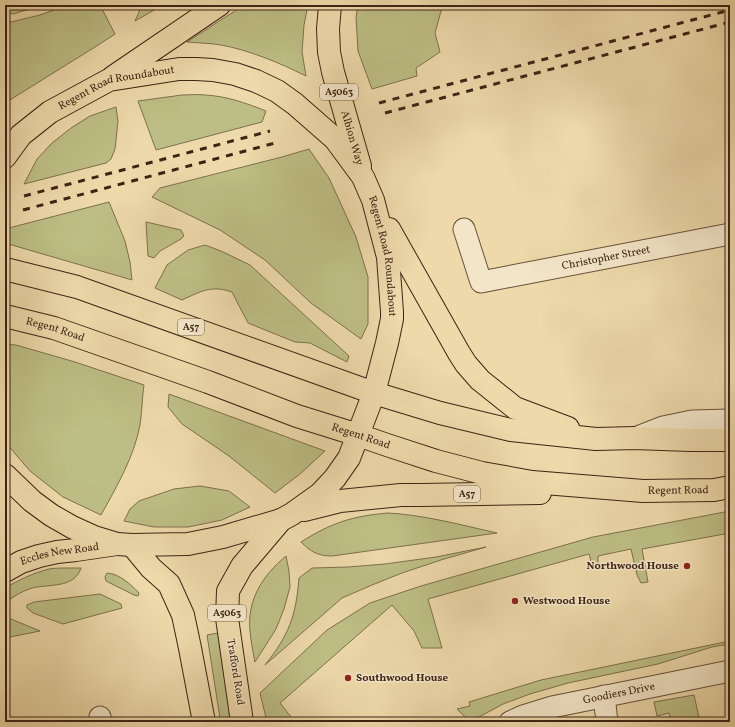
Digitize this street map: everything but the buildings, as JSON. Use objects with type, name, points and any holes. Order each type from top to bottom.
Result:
[{"type":"main road","points":[[109,80],[219,5]]},
{"type":"main road","name":"Albion Way","points":[[330,5],[328,29],[329,52],[333,72],[363,177]]},
{"type":"main road","name":"Regent Road Roundabout","points":[[5,157],[13,138],[50,112],[109,80],[180,69],[196,69],[235,74],[256,81],[277,91],[301,109],[334,139],[363,177],[373,200],[388,257],[392,312],[388,343],[374,393],[349,458],[335,478],[320,494],[287,517],[223,537],[188,544],[124,544],[94,537],[50,515],[32,502],[5,475]]},
{"type":"main road","name":"A57","points":[[373,200],[466,364],[480,380],[515,408],[596,439]]},
{"type":"main road","name":"A57","points":[[5,269],[77,287],[374,393],[440,413],[511,430],[596,439],[635,438],[730,440]]},
{"type":"main road","name":"Regent Road","points":[[5,316],[54,328],[208,382],[297,416],[436,461],[482,473],[532,482],[643,490],[714,490],[730,487]]},
{"type":"main road","name":"A57","points":[[287,517],[340,501],[401,495],[643,490]]},
{"type":"main road","name":"Trafford Road","points":[[242,722],[227,618],[228,591],[242,566],[287,517]]},
{"type":"main road","points":[[124,544],[169,584],[183,615],[204,722]]},
{"type":"main road","name":"Eccles New Road","points":[[5,570],[21,562],[57,552],[124,544]]},
{"type":"street","name":"Christopher Street","points":[[464,230],[481,282],[730,234]]},
{"type":"street","points":[[635,438],[663,427],[692,421],[730,420]]},
{"type":"street","name":"Goodiers Drive","points":[[510,722],[523,716],[552,707],[730,671]]},
{"type":"street","points":[[604,696],[607,722]]},
{"type":"green space","points":[[5,5],[43,5],[13,14],[5,12]]},
{"type":"green space","points":[[68,5],[100,5],[115,34],[5,103],[5,21],[11,22],[40,15]]},
{"type":"green space","points":[[142,5],[163,5],[135,21]]},
{"type":"green space","points":[[244,5],[308,5],[304,25],[302,52],[306,76],[275,62],[232,47],[217,44],[187,42]]},
{"type":"green space","points":[[358,5],[444,5],[435,33],[440,52],[416,68],[417,76],[372,89],[358,51],[356,17]]},
{"type":"green space","points":[[182,95],[228,98],[266,111],[262,122],[156,150],[138,101]]},
{"type":"green space","points":[[116,107],[118,121],[115,149],[111,159],[106,163],[24,184],[37,159],[52,143],[71,128],[90,116]]},
{"type":"green space","points":[[309,149],[329,178],[356,237],[368,277],[368,324],[361,339],[311,303],[265,260],[220,230],[152,197],[160,188]]},
{"type":"green space","points":[[109,202],[125,241],[130,262],[132,280],[5,243],[5,229]]},
{"type":"green space","points":[[146,222],[181,230],[184,236],[160,251],[154,258],[148,256]]},
{"type":"green space","points":[[205,245],[250,265],[349,356],[347,362],[310,343],[295,342],[248,323],[232,292],[212,289],[182,300],[155,288],[167,265],[188,250]]},
{"type":"green space","points":[[5,344],[16,345],[75,362],[144,385],[140,425],[134,448],[101,515],[63,497],[30,471],[5,442]]},
{"type":"green space","points":[[169,394],[325,451],[300,474],[275,493],[229,456],[182,424],[168,407]]},
{"type":"green space","points":[[200,486],[229,491],[250,507],[222,520],[188,527],[154,527],[124,521],[130,509],[139,501],[174,489]]},
{"type":"green space","points":[[730,511],[730,533],[642,549],[648,582],[641,583],[637,575],[631,549],[598,556],[598,563],[592,565],[589,554],[428,599],[442,648],[422,648],[414,631],[392,605],[280,703],[295,722],[267,722],[260,693],[327,630],[370,603],[421,586],[593,537]]},
{"type":"green space","points":[[388,513],[429,518],[497,533],[332,556],[315,553],[301,542],[332,525],[353,518]]},
{"type":"green space","points":[[486,547],[402,573],[342,598],[265,665],[280,644],[290,624],[296,603],[299,578],[312,568],[385,564],[436,557]]},
{"type":"green space","points":[[286,556],[290,587],[284,609],[276,629],[255,662],[250,635],[251,609],[263,580]]},
{"type":"green space","points":[[81,568],[72,580],[66,583],[29,589],[16,595],[5,603],[5,588],[26,577],[51,569]]},
{"type":"green space","points":[[107,573],[116,575],[124,580],[139,593],[138,596],[106,581],[105,577]]},
{"type":"green space","points":[[100,594],[121,604],[122,608],[63,624],[33,613],[27,608],[27,605],[34,602]]},
{"type":"green space","points":[[6,617],[40,631],[5,638]]},
{"type":"green space","points":[[218,633],[231,717],[220,718],[207,635]]},
{"type":"green space","points":[[730,641],[730,644],[712,647],[658,664],[568,683],[530,694],[503,704],[479,717],[467,719],[457,709],[470,706],[469,702],[541,680]]},
{"type":"green space","points":[[694,695],[700,722],[671,722],[669,713],[657,716],[654,702]]},
{"type":"railway","points":[[379,103],[730,10]]},
{"type":"railway","points":[[385,113],[730,22]]},
{"type":"railway","points":[[24,196],[270,131]]},
{"type":"railway","points":[[23,210],[279,142]]},
{"type":"place","name":"Northwood House","points":[[687,566]]},
{"type":"place","name":"Westwood House","points":[[515,601]]},
{"type":"place","name":"Southwood House","points":[[348,678]]}]
